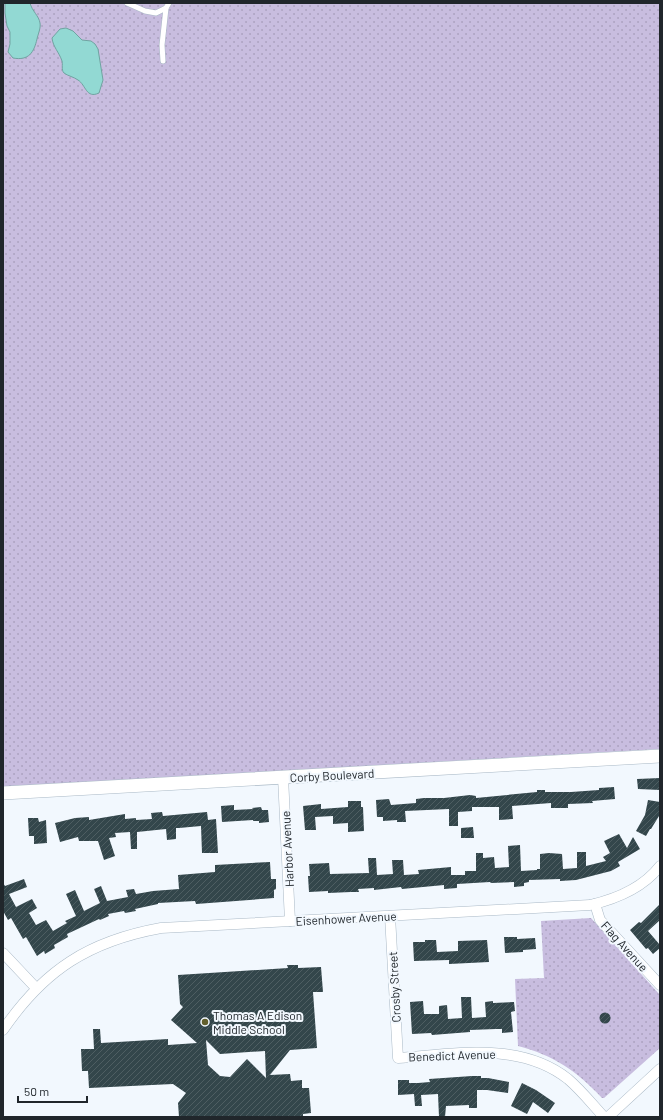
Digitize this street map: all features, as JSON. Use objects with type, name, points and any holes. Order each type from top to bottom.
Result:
[{"type":"street","name":"Corby Boulevard","points":[[3,793],[660,756]]},
{"type":"street","name":"Harbor Avenue","points":[[283,777],[290,921]]},
{"type":"street","name":"Eisenhower Avenue","points":[[3,1030],[16,1010],[36,988],[68,962],[88,950],[109,941],[142,932],[161,928],[595,904],[627,893],[641,884],[660,866]]},
{"type":"street","name":"Flag Avenue","points":[[595,904],[600,920],[660,985]]},
{"type":"street","name":"Crosby Street","points":[[390,916],[398,1058]]},
{"type":"street","points":[[3,953],[36,988]]},
{"type":"street","name":"Benedict Avenue","points":[[398,1058],[485,1052],[513,1055],[533,1060],[548,1067],[567,1079],[604,1117]]},
{"type":"street","points":[[608,1117],[660,1069]]},
{"type":"lane","points":[[127,3],[156,14],[166,8]]},
{"type":"lane","points":[[163,61],[162,45],[166,8],[169,3]]},
{"type":"shaded area","points":[[3,3],[660,3],[660,749],[3,787]]},
{"type":"shaded area","points":[[5,3],[30,3],[39,20],[40,29],[34,48],[27,57],[19,59],[13,58],[8,52],[10,32],[7,26]]},
{"type":"shaded area","points":[[66,28],[73,31],[82,40],[91,41],[98,49],[103,80],[99,93],[89,93],[81,82],[63,72],[62,61],[52,38],[60,29]]},
{"type":"shaded area","points":[[591,918],[660,995],[660,1048],[604,1098],[602,1098],[593,1088],[564,1065],[542,1054],[518,1046],[515,979],[544,978],[541,921]]},
{"type":"building","points":[[660,778],[660,790],[638,789],[637,779]]},
{"type":"building","points":[[614,787],[615,799],[592,801],[593,803],[568,804],[568,808],[551,808],[551,803],[512,806],[513,819],[499,820],[499,807],[472,807],[472,811],[458,812],[458,826],[449,826],[449,809],[405,811],[406,822],[397,822],[397,820],[383,821],[383,817],[377,817],[376,800],[389,799],[391,805],[416,803],[416,799],[424,798],[444,798],[470,795],[476,796],[476,798],[537,792],[537,790],[545,790],[545,792],[571,792],[599,790],[599,788]]},
{"type":"building","points":[[648,800],[660,802],[660,810],[659,816],[646,836],[636,831],[645,815]]},
{"type":"building","points":[[348,801],[361,801],[361,807],[363,807],[364,831],[348,832],[348,823],[333,824],[333,816],[315,817],[316,830],[305,830],[303,806],[321,804],[321,809],[348,807]]},
{"type":"building","points":[[234,805],[234,810],[261,807],[262,810],[268,810],[269,822],[259,823],[259,821],[253,820],[222,822],[221,806]]},
{"type":"building","points":[[162,812],[163,816],[207,812],[208,820],[216,819],[218,853],[202,853],[201,826],[176,828],[176,839],[167,840],[166,829],[137,832],[137,849],[131,849],[130,832],[115,833],[116,837],[109,838],[115,856],[104,860],[98,841],[79,841],[78,837],[60,842],[55,823],[75,818],[89,817],[89,820],[125,814],[125,819],[152,819],[151,813]]},
{"type":"building","points":[[28,818],[38,818],[39,822],[46,820],[47,843],[34,844],[34,836],[29,836]]},
{"type":"building","points":[[473,827],[474,838],[461,838],[461,828]]},
{"type":"building","points":[[619,834],[627,848],[633,837],[640,849],[618,862],[620,866],[611,871],[576,880],[529,880],[529,882],[524,883],[524,886],[514,887],[514,882],[490,882],[457,884],[457,888],[444,889],[444,885],[402,889],[401,887],[374,890],[374,888],[358,889],[359,892],[309,892],[309,864],[329,863],[330,874],[369,873],[368,858],[376,858],[377,875],[393,874],[392,860],[403,860],[404,875],[419,874],[418,870],[451,867],[451,875],[465,875],[465,871],[476,871],[476,853],[483,853],[483,858],[494,857],[495,868],[509,867],[508,846],[520,845],[521,871],[540,869],[540,854],[549,853],[562,854],[563,869],[577,868],[577,852],[586,852],[586,866],[606,861],[603,857],[610,853],[604,841]]},
{"type":"building","points":[[270,862],[271,879],[276,879],[274,898],[196,904],[195,901],[158,903],[135,909],[136,911],[125,913],[124,911],[108,914],[109,916],[67,934],[68,937],[54,945],[55,948],[45,954],[44,951],[37,956],[26,937],[23,939],[11,918],[8,920],[3,911],[3,883],[5,886],[24,879],[27,887],[9,894],[16,907],[32,899],[37,908],[29,913],[36,925],[46,920],[53,931],[67,923],[65,921],[76,916],[66,894],[75,890],[84,911],[100,903],[94,889],[101,886],[107,901],[128,897],[126,890],[134,889],[136,894],[179,889],[178,875],[215,872],[215,865]]},
{"type":"building","points":[[660,904],[660,920],[648,931],[660,945],[660,948],[653,954],[648,948],[646,949],[630,930],[639,922],[641,923]]},
{"type":"building","points":[[504,937],[517,937],[517,939],[535,938],[536,949],[523,950],[523,952],[505,953]]},
{"type":"building","points":[[425,940],[436,940],[437,952],[458,951],[458,941],[487,940],[489,962],[449,964],[449,960],[414,961],[413,942],[425,942]]},
{"type":"building","points":[[287,965],[298,965],[298,968],[321,967],[323,992],[313,992],[317,1048],[290,1050],[270,1075],[290,1074],[291,1081],[302,1080],[302,1088],[309,1088],[311,1113],[303,1114],[303,1117],[179,1117],[178,1103],[186,1093],[173,1084],[89,1088],[88,1071],[82,1071],[81,1049],[94,1049],[93,1029],[100,1029],[101,1043],[168,1039],[168,1045],[197,1043],[171,1020],[183,1007],[180,1004],[178,975],[288,968]],"holes":[[[206,1040],[220,1054],[265,1051],[266,1078],[247,1059],[230,1077],[220,1076],[208,1065]]]},
{"type":"building","points":[[461,997],[471,997],[472,1018],[486,1017],[485,1002],[514,1002],[515,1011],[511,1012],[513,1032],[502,1033],[502,1029],[496,1029],[470,1030],[470,1032],[432,1035],[431,1033],[412,1034],[410,1002],[423,1001],[424,1014],[439,1014],[439,1006],[447,1005],[448,1019],[462,1018]]},
{"type":"building","points":[[605,1012],[609,1014],[611,1018],[609,1022],[605,1024],[601,1022],[599,1018],[601,1014]]},
{"type":"building","points":[[481,1076],[481,1078],[509,1082],[508,1093],[477,1090],[477,1108],[469,1108],[469,1105],[446,1106],[445,1117],[439,1117],[438,1094],[421,1095],[422,1106],[415,1106],[414,1094],[398,1095],[398,1080],[409,1080],[409,1083],[418,1083],[430,1082],[429,1079]]},
{"type":"building","points":[[522,1083],[536,1090],[555,1103],[548,1113],[533,1102],[527,1114],[511,1106]]},
{"type":"place","name":"Thomas A Edison Middle School","points":[[205,1022]]}]
